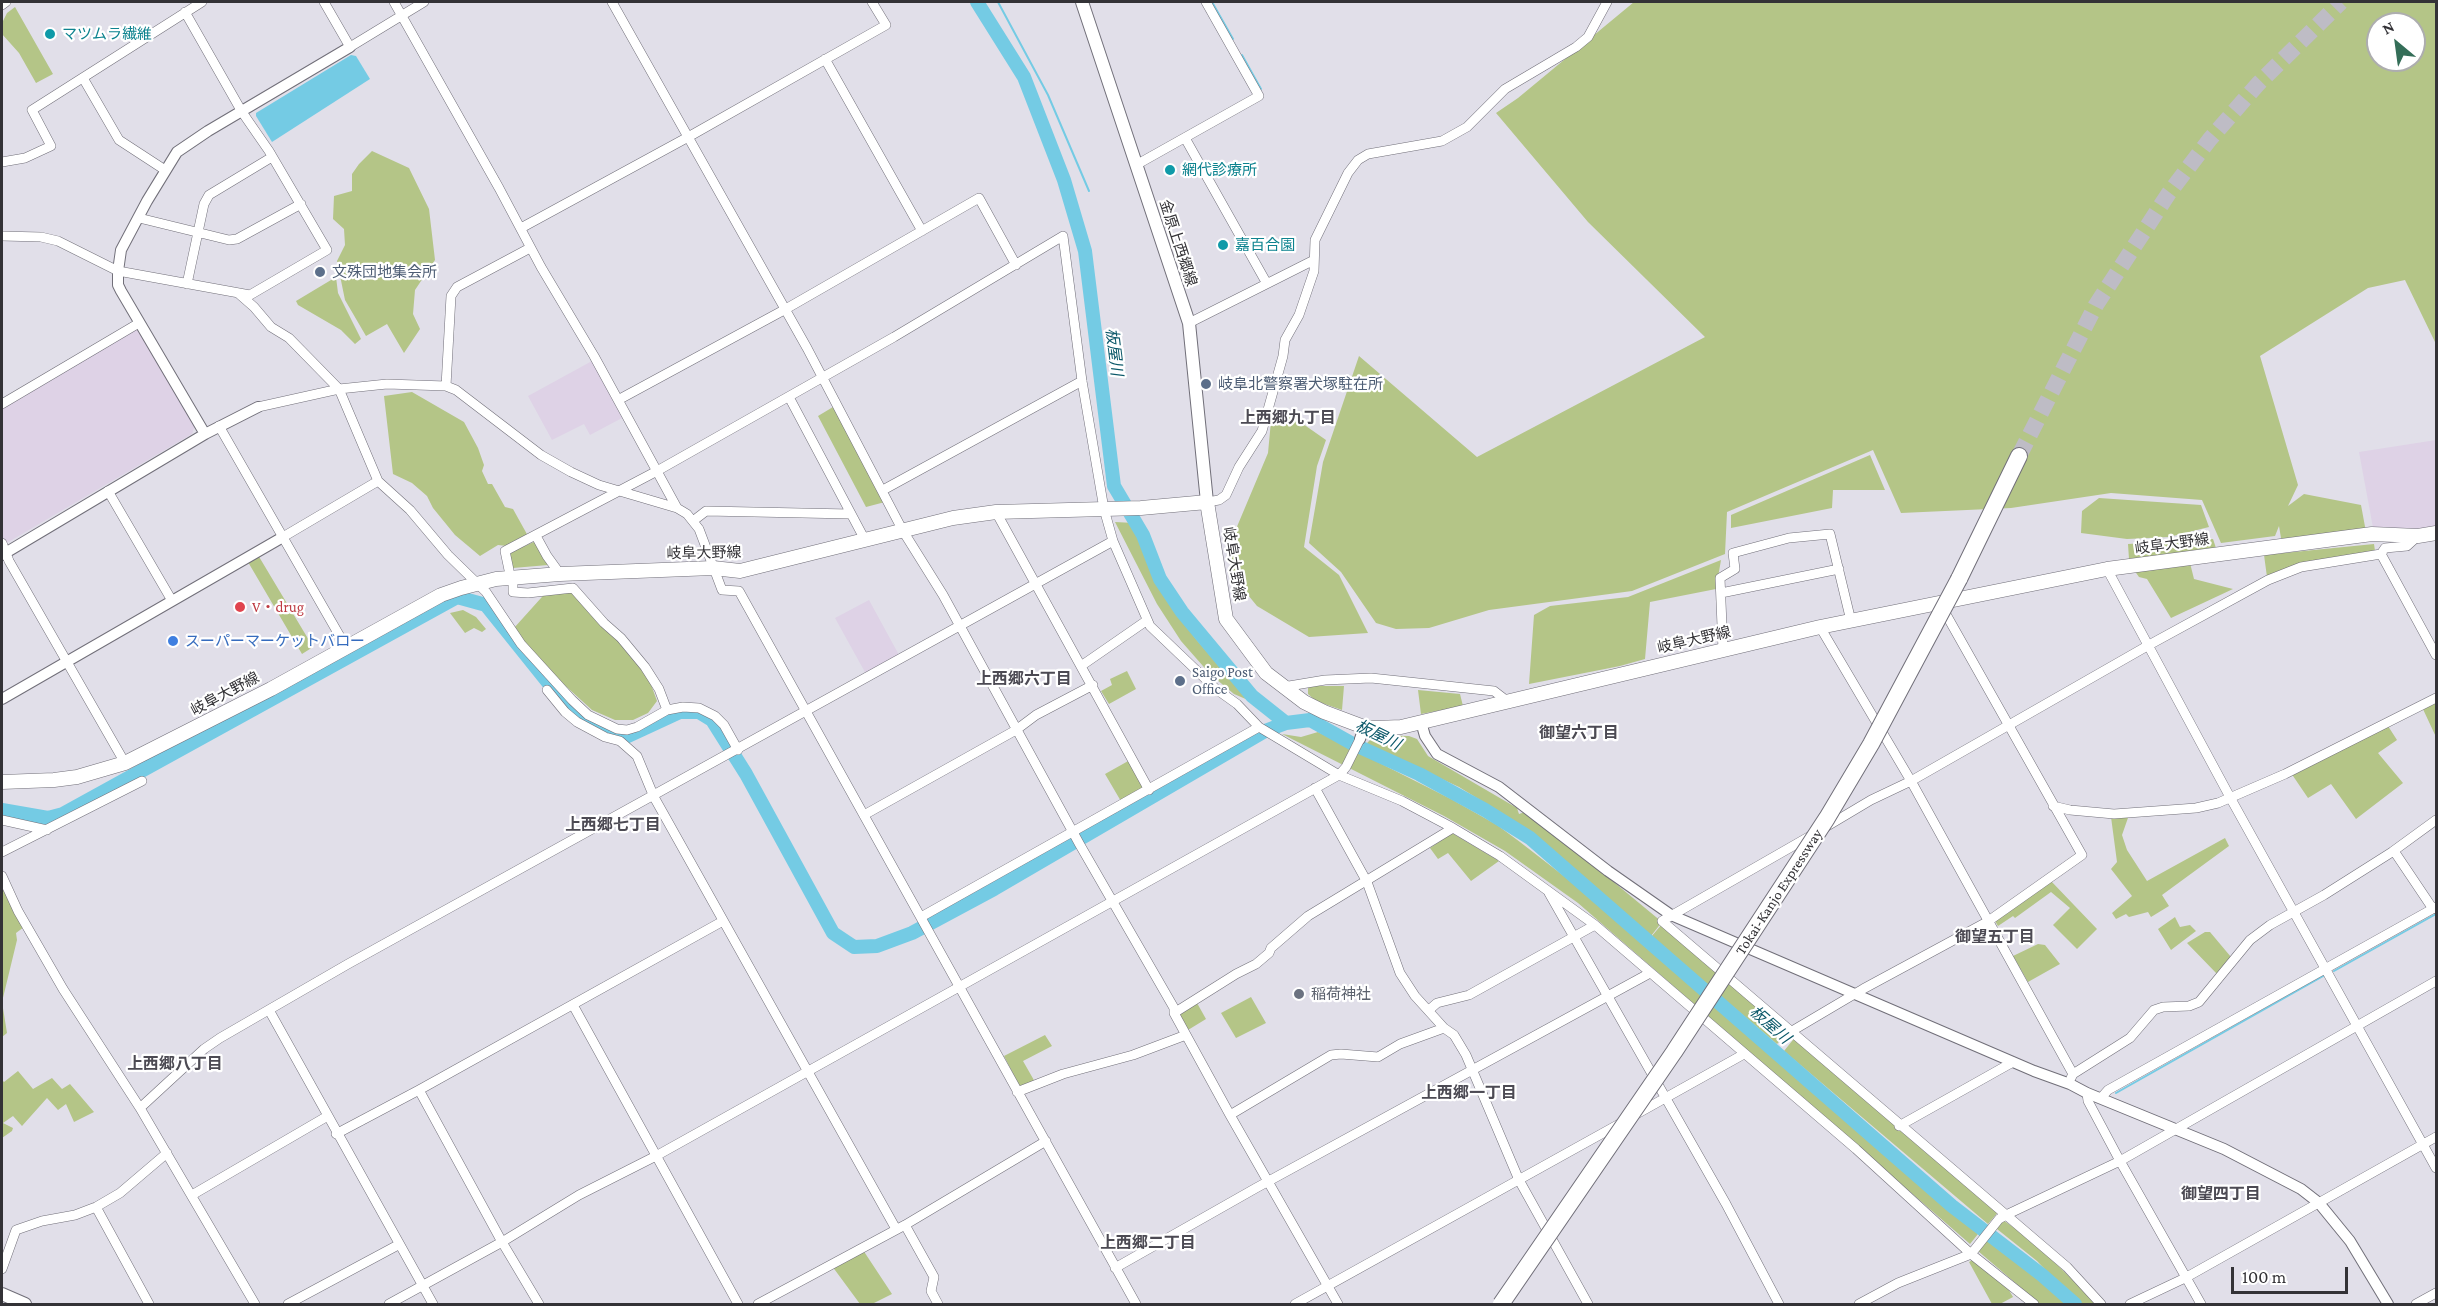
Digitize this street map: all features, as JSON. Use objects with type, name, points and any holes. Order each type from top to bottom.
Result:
[{"type":"highway","name":"Tokai-Kanjo Expressway","points":[[1501,1305],[1687,1033],[1827,818],[1876,735],[1959,579],[2019,456]]},
{"type":"main road","name":"金原上西郷線","points":[[1082,2],[1189,323],[1207,502]]},
{"type":"main road","name":"岐阜大野線","points":[[2,782],[66,778],[125,763],[271,689],[441,594],[478,583],[560,574],[713,568],[740,571],[953,518],[996,512],[1141,508],[1207,502],[1226,619],[1266,673],[1304,702],[1362,733],[1401,727],[1820,627],[2107,570],[2372,534],[2418,536],[2436,533]]},
{"type":"main road","points":[[2,1294],[25,1305]]},
{"type":"street","points":[[2,5],[6,2]]},
{"type":"street","points":[[2,162],[24,158],[51,146],[32,110],[202,2]]},
{"type":"street","points":[[324,2],[350,47]]},
{"type":"street","points":[[394,2],[677,508]]},
{"type":"street","points":[[205,434],[118,285],[121,250],[171,159],[182,148],[424,2]]},
{"type":"street","points":[[612,2],[690,136],[883,490],[903,531],[943,595],[1080,845],[1174,1008],[1174,1013],[1230,1115],[1338,1305]]},
{"type":"street","points":[[521,228],[886,25],[872,2]]},
{"type":"street","points":[[1136,165],[1259,96],[1206,2]]},
{"type":"street","points":[[1207,502],[1219,500],[1226,495],[1239,467],[1262,431],[1283,356],[1285,340],[1305,299],[1314,271],[1315,240],[1348,173],[1358,160],[1368,154],[1442,141],[1467,127],[1505,89],[1576,47],[1588,37],[1607,2]]},
{"type":"street","points":[[2,244],[6,236],[41,237],[57,241],[118,271],[250,295],[327,250],[301,204],[242,112],[185,12]]},
{"type":"street","points":[[825,59],[922,231]]},
{"type":"street","points":[[83,78],[119,140],[165,171]]},
{"type":"street","points":[[1185,138],[1266,282]]},
{"type":"street","points":[[188,284],[197,233],[204,204],[209,195],[272,157]]},
{"type":"street","points":[[618,400],[784,310],[979,198],[1016,265]]},
{"type":"street","points":[[139,218],[229,240],[237,239],[301,204]]},
{"type":"street","points":[[509,570],[505,551],[620,492],[789,397],[1063,236],[1082,381],[1113,542],[1146,621],[1184,660],[1216,689],[1237,704],[1259,728],[1453,828],[1500,856],[1595,925],[2034,1305]]},
{"type":"street","points":[[446,386],[451,296],[457,287],[530,248]]},
{"type":"street","points":[[1189,323],[1266,282],[1314,260]]},
{"type":"street","points":[[238,293],[271,327],[289,338],[339,389],[378,481],[410,510],[447,555],[478,583],[521,644],[588,715],[604,725],[627,730],[650,721],[667,710],[683,707],[699,708],[715,716],[724,725],[738,750]]},
{"type":"street","points":[[2,404],[139,323]]},
{"type":"street","points":[[883,490],[1082,381]]},
{"type":"street","points":[[125,763],[3,550],[219,426],[258,407],[339,389],[387,384],[446,386],[456,390],[542,455],[571,472],[620,492],[677,508],[687,514],[699,529],[722,590],[739,591],[1136,1305]]},
{"type":"street","points":[[789,397],[865,540]]},
{"type":"street","points":[[219,426],[346,647]]},
{"type":"street","points":[[2,699],[378,481]]},
{"type":"street","points":[[108,491],[171,599]]},
{"type":"street","points":[[693,521],[706,511],[850,514]]},
{"type":"street","points":[[996,512],[1149,790]]},
{"type":"street","points":[[1723,650],[1720,578],[1735,569],[1733,553],[1789,538],[1830,534],[1851,621]]},
{"type":"street","points":[[536,536],[560,574]]},
{"type":"street","points":[[2101,1305],[2067,1267],[2003,1217],[1792,1031],[1662,921],[1871,800],[1911,781],[2240,594],[2301,567],[2381,554],[2385,548],[2407,546],[2418,536]]},
{"type":"street","points":[[140,1108],[204,1049],[348,964],[1113,542]]},
{"type":"street","points":[[2381,554],[2436,654]]},
{"type":"street","points":[[1721,593],[1839,569]]},
{"type":"street","points":[[2107,570],[2436,1168]]},
{"type":"street","points":[[513,585],[513,592],[573,588],[645,667],[659,689],[667,710]]},
{"type":"street","points":[[1792,1031],[1987,922],[2082,855],[2007,726],[1939,602]]},
{"type":"street","points":[[1081,666],[1146,621]]},
{"type":"street","points":[[1820,627],[1911,781],[2071,1079],[2087,1093],[2175,1128],[2272,1172],[2301,1189],[2319,1203],[2361,1255],[2388,1305]]},
{"type":"street","points":[[1283,687],[1325,680],[1371,678],[1494,691],[1507,700]]},
{"type":"street","points":[[864,815],[1016,730],[1036,715],[1093,685]]},
{"type":"street","points":[[547,690],[565,712],[577,722],[605,737],[620,741],[637,756],[654,797],[806,1071],[900,1227],[934,1277],[931,1291],[938,1305]]},
{"type":"street","points":[[2053,806],[2099,814],[2114,814],[2196,808],[2231,799],[2436,698]]},
{"type":"street","points":[[1421,722],[1425,736],[1437,754],[1499,788],[1632,889],[1671,915],[2013,1062],[2071,1079]]},
{"type":"street","points":[[922,919],[1259,728]]},
{"type":"street","points":[[389,1305],[502,1242],[579,1195],[656,1156],[1315,788],[1343,771],[1362,733]]},
{"type":"street","points":[[2,852],[142,781]]},
{"type":"street","points":[[1315,788],[1367,882],[1400,973],[1415,996],[1444,1028],[1454,1035],[1466,1055],[1519,1180],[1584,1303]]},
{"type":"street","points":[[2,820],[47,830]]},
{"type":"street","points":[[2071,1079],[2130,1038],[2154,1010],[2163,1006],[2189,1006],[2199,1002],[2250,940],[2270,925],[2394,851],[2436,820]]},
{"type":"street","points":[[1174,1013],[1256,964],[1308,916],[1453,828]]},
{"type":"street","points":[[2101,1098],[2108,1090],[2435,908],[2394,851]]},
{"type":"street","points":[[2,876],[18,911],[61,986],[140,1108],[255,1305]]},
{"type":"street","points":[[1546,889],[1666,1098],[1779,1305]]},
{"type":"street","points":[[336,1134],[723,921]]},
{"type":"street","points":[[1429,1010],[1437,1003],[1469,995],[1595,925]]},
{"type":"street","points":[[1115,1268],[1650,973]]},
{"type":"street","points":[[1859,1305],[1898,1283],[1973,1251],[2003,1217],[2120,1161],[2436,981]]},
{"type":"street","points":[[573,1005],[738,1305]]},
{"type":"street","points":[[269,1010],[326,1117],[433,1305]]},
{"type":"street","points":[[1230,1115],[1331,1055],[1378,1058],[1400,1044],[1444,1028]]},
{"type":"street","points":[[1017,1092],[1063,1074],[1133,1055],[1186,1035]]},
{"type":"street","points":[[1295,1305],[1744,1054]]},
{"type":"street","points":[[1899,1126],[2013,1062]]},
{"type":"street","points":[[419,1090],[539,1305]]},
{"type":"street","points":[[2087,1093],[2088,1101],[2120,1161],[2201,1305]]},
{"type":"street","points":[[192,1195],[326,1117]]},
{"type":"street","points":[[2130,1305],[2185,1278],[2436,1137]]},
{"type":"street","points":[[759,1305],[900,1227],[1046,1141]]},
{"type":"street","points":[[2,1269],[16,1230],[42,1221],[75,1215],[96,1207],[120,1193],[167,1153]]},
{"type":"street","points":[[96,1207],[148,1305]]},
{"type":"street","points":[[288,1305],[398,1245]]},
{"type":"street","points":[[2014,1288],[2023,1305]]},
{"type":"street","points":[[2416,1305],[2436,1293]]},
{"type":"shaded area","points":[[137,326],[195,425],[192,434],[5,544],[2,538],[2,408]]},
{"type":"shaded area","points":[[592,361],[622,418],[590,435],[584,424],[552,440],[528,396]]},
{"type":"shaded area","points":[[2436,440],[2436,528],[2374,533],[2359,452]]},
{"type":"shaded area","points":[[869,600],[899,655],[866,674],[835,618]]},
{"type":"green space","points":[[1634,2],[2436,2],[2436,364],[2435,342],[2405,280],[2368,288],[2260,356],[2298,485],[2288,506],[2304,494],[2361,505],[2366,532],[2282,544],[2279,526],[2275,536],[2221,543],[2202,500],[2111,493],[2011,508],[1901,513],[1873,450],[1727,512],[1725,554],[1632,591],[1489,610],[1429,628],[1396,629],[1376,623],[1341,572],[1309,543],[1323,462],[1359,356],[1477,457],[1705,337],[1588,222],[1496,113],[1518,98]]},
{"type":"green space","points":[[15,7],[53,74],[36,83],[19,53],[2,34],[2,23],[7,13]]},
{"type":"green space","points":[[372,151],[409,168],[429,209],[435,260],[415,290],[413,314],[420,329],[404,353],[387,324],[366,336],[345,300],[337,261],[345,245],[344,229],[333,219],[334,196],[352,191],[352,174]]},
{"type":"green space","points":[[336,277],[338,293],[361,339],[355,344],[341,330],[298,305],[296,301]]},
{"type":"green space","points":[[412,392],[464,422],[478,448],[484,465],[482,471],[488,484],[492,484],[505,507],[513,509],[528,536],[507,546],[498,545],[480,556],[455,535],[433,508],[427,496],[412,483],[393,474],[384,396]]},
{"type":"green space","points":[[833,407],[885,502],[866,507],[818,416]]},
{"type":"green space","points":[[1283,410],[1326,440],[1317,466],[1304,547],[1339,575],[1368,633],[1309,637],[1257,606],[1230,573],[1236,529],[1268,453],[1271,421]]},
{"type":"green space","points":[[1870,455],[1885,490],[1833,490],[1832,508],[1731,528],[1731,515]]},
{"type":"green space","points":[[2099,498],[2201,505],[2209,527],[2169,537],[2127,539],[2081,533],[2082,511]]},
{"type":"green space","points":[[1115,522],[1134,523],[1150,567],[1169,600],[1195,638],[1248,700],[1234,694],[1210,674],[1181,641],[1157,604]]},
{"type":"green space","points":[[2213,539],[2216,548],[2129,559],[2128,544]]},
{"type":"green space","points":[[536,541],[548,565],[513,568],[509,553]]},
{"type":"green space","points":[[2374,544],[2375,551],[2267,577],[2264,555]]},
{"type":"green space","points":[[258,555],[313,647],[302,654],[248,562]]},
{"type":"green space","points":[[1721,560],[1716,589],[1650,602],[1645,659],[1529,684],[1534,615],[1550,606],[1628,597]]},
{"type":"green space","points":[[2190,563],[2194,579],[2233,589],[2171,618],[2147,579],[2139,577],[2134,570]]},
{"type":"green space","points":[[550,588],[568,588],[620,640],[649,679],[657,701],[648,713],[633,720],[615,720],[592,710],[548,670],[518,636],[514,628]]},
{"type":"green space","points":[[463,610],[476,617],[486,629],[482,632],[474,628],[465,633],[450,613]]},
{"type":"green space","points":[[1127,671],[1136,689],[1109,704],[1101,691],[1112,685],[1110,679]]},
{"type":"green space","points":[[1308,686],[1344,686],[1342,710],[1316,701],[1308,694]]},
{"type":"green space","points":[[1418,690],[1460,694],[1463,706],[1421,714]]},
{"type":"green space","points":[[2436,700],[2436,737],[2422,707]]},
{"type":"green space","points":[[2388,726],[2397,740],[2378,753],[2403,783],[2356,819],[2331,784],[2308,798],[2291,773]]},
{"type":"green space","points":[[1318,732],[1451,799],[1497,825],[1520,842],[1587,894],[1978,1234],[1970,1244],[1578,903],[1505,851],[1444,816],[1282,734],[1301,737]]},
{"type":"green space","points":[[1375,735],[1409,736],[1417,739],[1428,756],[1517,808],[1519,814],[1525,812],[1563,840],[1662,922],[1651,936],[1514,821],[1459,787],[1366,744]]},
{"type":"green space","points":[[1130,760],[1145,787],[1122,803],[1105,774]]},
{"type":"green space","points":[[2129,815],[2122,835],[2127,850],[2147,881],[2225,838],[2229,846],[2162,895],[2169,906],[2151,917],[2148,912],[2129,917],[2126,914],[2116,919],[2112,913],[2132,896],[2111,869],[2117,862],[2111,817]]},
{"type":"green space","points":[[1452,833],[1499,861],[1471,881],[1448,853],[1438,859],[1430,848]]},
{"type":"green space","points":[[2051,881],[2097,929],[2077,949],[2053,925],[2070,908],[2051,892],[2015,918],[2013,916],[1998,926],[1995,921]]},
{"type":"green space","points":[[2,884],[24,927],[16,933],[17,940],[2,1002]]},
{"type":"green space","points":[[2175,917],[2180,927],[2190,925],[2196,931],[2171,950],[2158,929]]},
{"type":"green space","points":[[1662,924],[1789,1030],[1777,1044],[1651,937]]},
{"type":"green space","points":[[2205,932],[2210,932],[2231,957],[2217,974],[2187,943]]},
{"type":"green space","points":[[2038,944],[2045,945],[2060,964],[2028,982],[2013,956]]},
{"type":"green space","points":[[1251,997],[1266,1023],[1236,1038],[1221,1013]]},
{"type":"green space","points":[[2,1002],[7,1033],[2,1037]]},
{"type":"green space","points":[[1197,1003],[1206,1019],[1188,1030],[1179,1013]]},
{"type":"green space","points":[[1045,1035],[1052,1046],[1023,1061],[1035,1082],[1021,1089],[1004,1056]]},
{"type":"green space","points":[[1796,1036],[1999,1211],[1988,1224],[1784,1051]]},
{"type":"green space","points":[[18,1071],[33,1089],[52,1078],[62,1089],[70,1084],[94,1112],[74,1122],[66,1104],[58,1110],[47,1098],[22,1126],[13,1116],[3,1123],[13,1128],[2,1138],[2,1080],[4,1082]]},
{"type":"green space","points":[[2003,1220],[2033,1241],[2097,1304],[2078,1304],[2037,1261],[1997,1229]]},
{"type":"green space","points":[[1987,1240],[2042,1282],[2065,1304],[2040,1304],[1978,1251]]},
{"type":"green space","points":[[863,1250],[892,1294],[872,1304],[860,1304],[832,1266]]},
{"type":"green space","points":[[1974,1259],[2006,1285],[2013,1297],[2000,1304],[1992,1304],[1969,1262]]},
{"type":"water","points":[[351,55],[356,56],[370,79],[272,142],[256,113]]},
{"type":"waterway","name":"板屋川","points":[[977,2],[1024,77],[1064,180],[1085,251],[1114,486],[1143,535],[1160,579],[1182,612],[1252,696],[1286,723]]},
{"type":"waterway","points":[[998,2],[1048,95],[1089,191]]},
{"type":"waterway","points":[[1212,2],[1233,39]]},
{"type":"waterway","points":[[1242,55],[1261,89]]},
{"type":"waterway","points":[[2,810],[48,818],[63,814],[457,597],[486,605],[551,686],[575,711],[599,729],[626,737],[680,712],[699,712],[712,720],[746,774],[833,933],[854,947],[877,946],[912,933],[994,889],[1265,731],[1286,723],[1310,720],[1353,744],[1419,774],[1530,838],[1952,1206],[2042,1275],[2075,1304]]},
{"type":"waterway","points":[[2334,971],[2436,914]]},
{"type":"waterway","points":[[2116,1093],[2325,975]]},
{"type":"tunnel","points":[[2019,456],[2096,305],[2169,193],[2210,139],[2258,84],[2341,2]]},
{"type":"place","name":"マツムラ繊維","points":[[50,34]]},
{"type":"place","name":"網代診療所","points":[[1170,170]]},
{"type":"place","name":"嘉百合園","points":[[1223,245]]},
{"type":"place","name":"文殊団地集会所","points":[[320,272]]},
{"type":"place","name":"岐阜北警察署犬塚駐在所","points":[[1206,384]]},
{"type":"place","name":"V・drug","points":[[240,607]]},
{"type":"place","name":"スーパーマーケットバロー","points":[[173,641]]},
{"type":"place","name":"Saigo Post Office","points":[[1180,681]]},
{"type":"place","name":"稲荷神社","points":[[1299,994]]},
{"type":"district","name":"上西郷九丁目","points":[[1288,418]]},
{"type":"district","name":"上西郷六丁目","points":[[1024,679]]},
{"type":"district","name":"御望六丁目","points":[[1579,733]]},
{"type":"district","name":"上西郷七丁目","points":[[613,825]]},
{"type":"district","name":"御望五丁目","points":[[1995,937]]},
{"type":"district","name":"上西郷八丁目","points":[[175,1064]]},
{"type":"district","name":"上西郷一丁目","points":[[1469,1093]]},
{"type":"district","name":"御望四丁目","points":[[2221,1194]]},
{"type":"district","name":"上西郷二丁目","points":[[1148,1243]]}]
